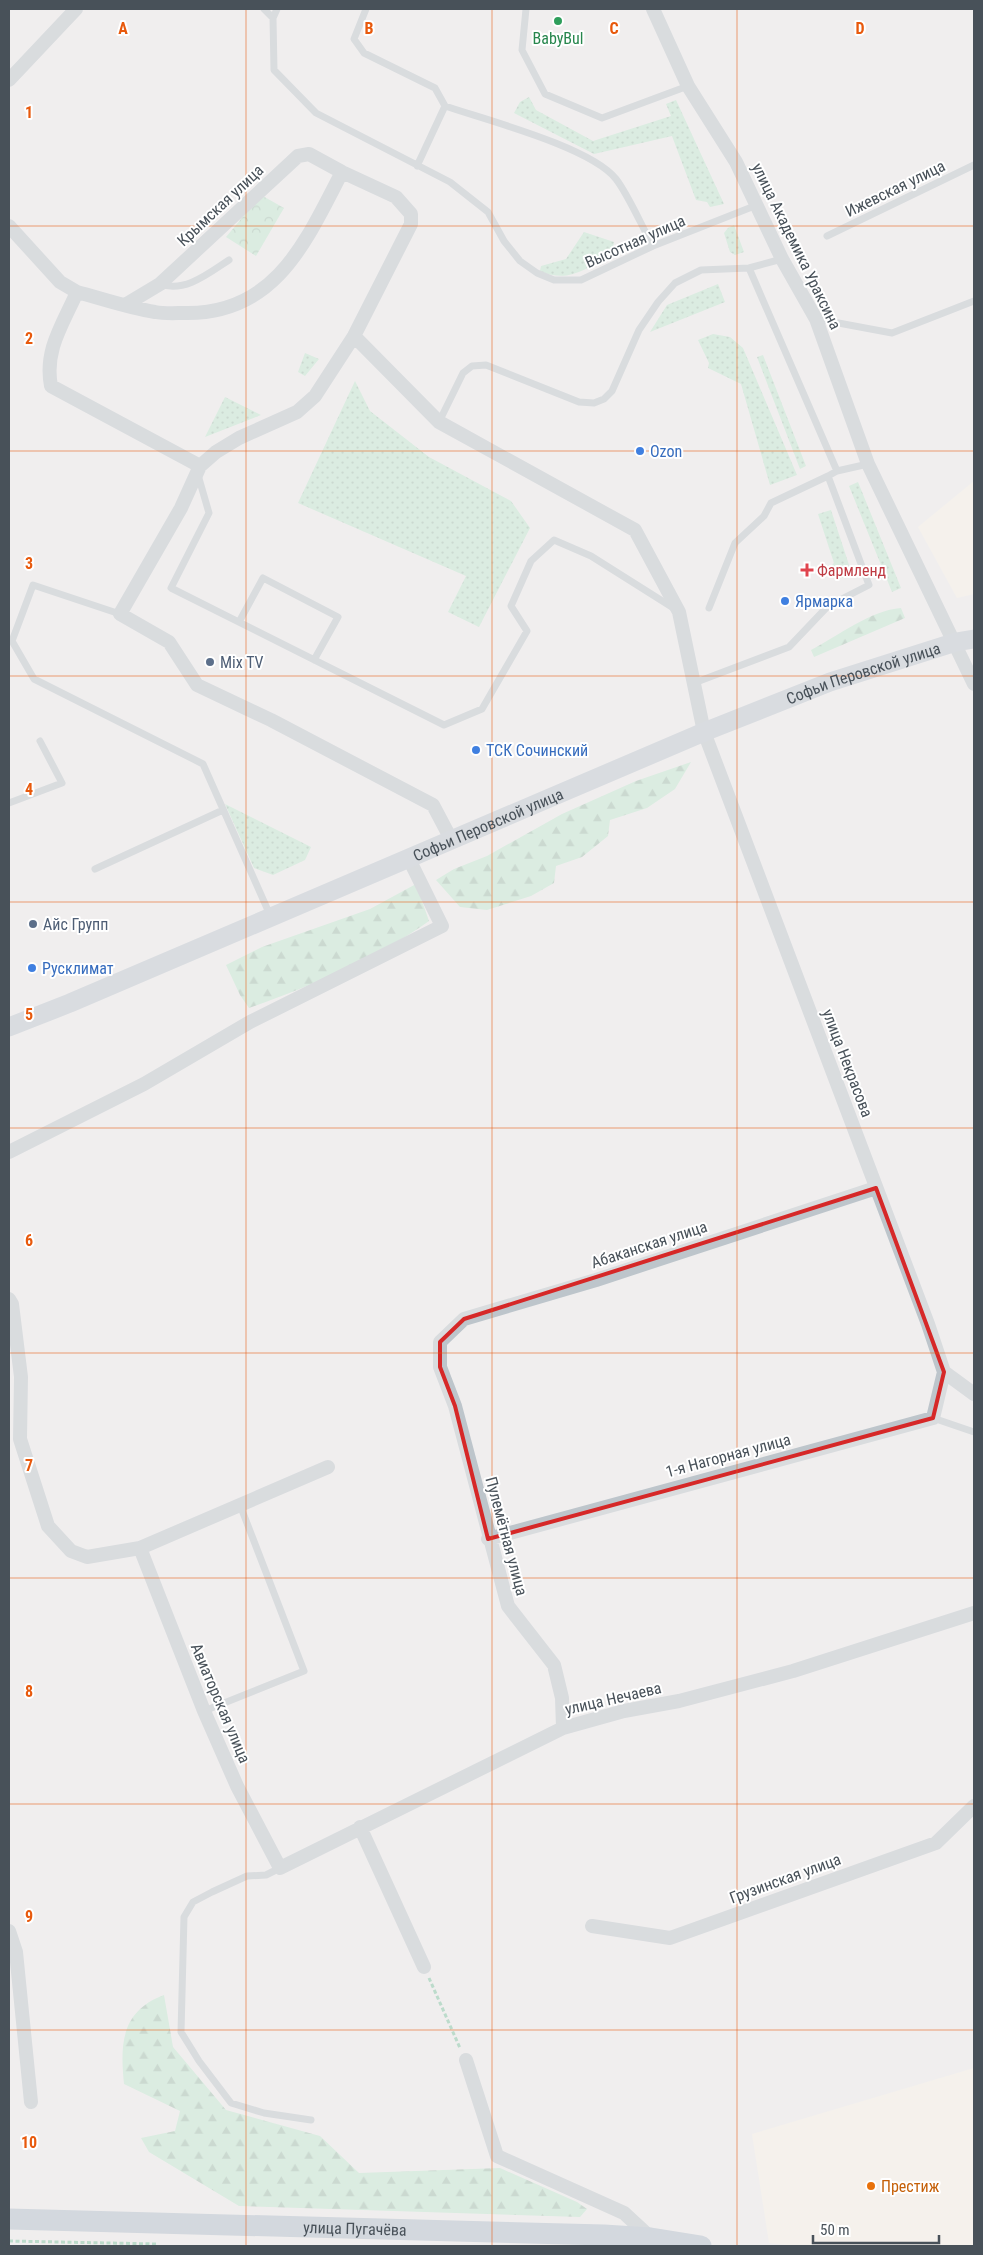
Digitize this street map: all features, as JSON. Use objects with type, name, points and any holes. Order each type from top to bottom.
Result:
[{"type":"main road","name":"Софьи Перовской улица","points":[[9,1027],[272,918],[704,732],[830,682],[965,641]]},
{"type":"main road","name":"улица Пугачёва","points":[[9,2219],[514,2231],[651,2238],[701,2246]]},
{"type":"street","points":[[9,80],[76,9]]},
{"type":"street","name":"улица Академика Ураксина","points":[[653,9],[688,86],[736,162],[782,259],[816,319],[868,464],[965,641],[974,684]]},
{"type":"street","name":"Крымская улица","points":[[124,304],[160,284],[298,156],[309,154],[342,172],[396,197],[411,214],[411,224],[354,336],[315,396],[297,412],[239,438],[216,452],[199,469]]},
{"type":"street","points":[[9,226],[60,282],[78,292],[156,313],[209,313],[249,299],[283,273],[307,239],[342,172]]},
{"type":"street","points":[[78,292],[50,350],[48,369],[51,386],[199,469],[181,508],[120,614],[169,642],[197,685],[270,720],[433,805],[452,841]]},
{"type":"street","name":"улица Некрасова","points":[[354,336],[439,422],[635,530],[680,612],[704,732],[944,1372]]},
{"type":"street","points":[[9,1152],[144,1084],[250,1022],[442,926],[409,859]]},
{"type":"street","name":"Абаканская улица","points":[[440,1342],[464,1319],[596,1280],[876,1188]]},
{"type":"street","points":[[9,1299],[12,1304],[21,1376],[14,1441],[48,1526],[72,1550],[87,1557],[140,1548],[328,1467]]},
{"type":"street","name":"Пулемётная улица","points":[[440,1342],[440,1367],[455,1406],[488,1539],[508,1606],[554,1665],[562,1698],[563,1728]]},
{"type":"street","points":[[933,1418],[944,1372],[974,1394]]},
{"type":"street","name":"1-я Нагорная улица","points":[[488,1539],[933,1418]]},
{"type":"street","name":"Авиаторская улица","points":[[140,1548],[204,1710],[237,1786],[280,1868]]},
{"type":"street","name":"улица Нечаева","points":[[280,1868],[563,1728],[624,1712],[679,1701],[793,1671],[974,1613]]},
{"type":"street","name":"Грузинская улица","points":[[592,1926],[670,1938],[936,1843],[974,1806]]},
{"type":"street","points":[[360,1827],[424,1967]]},
{"type":"street","points":[[9,1931],[16,1952],[31,2102]]},
{"type":"street","points":[[466,2060],[497,2156],[624,2213],[651,2238]]},
{"type":"lane","points":[[264,9],[273,18],[277,9]]},
{"type":"lane","points":[[366,9],[354,39],[364,53],[434,88],[445,106],[553,142],[586,157],[616,178],[653,246]]},
{"type":"lane","points":[[526,9],[522,50],[545,94],[602,118],[688,86]]},
{"type":"lane","name":"Высотная улица","points":[[273,18],[274,70],[316,113],[467,193],[488,212],[504,240],[520,261],[537,274],[554,280],[581,280],[653,246],[757,205]]},
{"type":"lane","points":[[417,166],[445,106]]},
{"type":"lane","name":"Ижевская улица","points":[[827,236],[974,165]]},
{"type":"lane","points":[[439,422],[463,373],[472,366],[486,365],[579,402],[594,403],[604,399],[612,391],[639,330],[658,302],[675,283],[701,270],[749,268],[782,259]]},
{"type":"lane","points":[[160,284],[176,288],[229,260]]},
{"type":"lane","points":[[749,268],[837,471]]},
{"type":"lane","points":[[816,319],[892,333],[974,301]]},
{"type":"lane","points":[[709,608],[735,543],[764,516],[771,504],[837,471],[868,464]]},
{"type":"lane","points":[[199,469],[209,512],[171,588],[444,725],[482,709],[527,631],[511,606],[532,561],[554,540],[591,556],[680,612]]},
{"type":"lane","points":[[694,683],[790,647],[828,606],[869,585],[828,476]]},
{"type":"lane","points":[[239,622],[263,578],[338,617],[314,660]]},
{"type":"lane","points":[[120,614],[33,585],[12,641],[34,679],[203,764],[272,918]]},
{"type":"lane","points":[[9,802],[62,783],[40,741]]},
{"type":"lane","points":[[94,869],[223,810]]},
{"type":"lane","points":[[933,1418],[974,1432]]},
{"type":"lane","points":[[204,1710],[304,1671],[240,1505]]},
{"type":"lane","points":[[280,1868],[266,1874],[247,1876],[193,1902],[184,1917],[181,2032],[198,2061],[231,2103],[264,2113],[311,2120]]},
{"type":"path","points":[[424,1967],[466,2060]]},
{"type":"highlighted area","points":[[876,1188],[944,1372],[933,1418],[488,1539],[455,1406],[440,1367],[440,1342],[464,1319]]},
{"type":"shaded area","points":[[974,481],[974,594],[957,598],[918,527]]},
{"type":"shaded area","points":[[974,2068],[974,2246],[795,2246],[769,2243],[752,2134]]},
{"type":"green space","points":[[529,97],[536,110],[593,141],[671,116],[666,104],[676,100],[724,204],[710,207],[707,202],[696,200],[672,136],[594,154],[514,113],[520,102]]},
{"type":"green space","points":[[261,195],[284,208],[256,256],[226,237]]},
{"type":"green space","points":[[734,225],[744,252],[735,255],[730,252],[724,233]]},
{"type":"green space","points":[[584,232],[614,242],[611,257],[584,270],[568,275],[550,275],[540,271],[541,266],[566,259]]},
{"type":"green space","points":[[718,284],[725,302],[650,332],[667,305]]},
{"type":"green space","points":[[713,334],[730,337],[743,348],[797,475],[770,485],[741,384],[708,368],[709,363],[698,340]]},
{"type":"green space","points":[[305,353],[319,359],[305,376],[298,372]]},
{"type":"green space","points":[[763,355],[806,466],[800,469],[757,357]]},
{"type":"green space","points":[[355,381],[370,411],[429,457],[511,501],[530,528],[479,627],[448,612],[466,576],[298,503]]},
{"type":"green space","points":[[225,397],[261,415],[205,437]]},
{"type":"green space","points":[[858,482],[901,588],[892,592],[849,486]]},
{"type":"green space","points":[[831,510],[852,574],[847,578],[835,578],[830,573],[830,567],[834,563],[818,514]]},
{"type":"green space","points":[[901,608],[905,618],[814,657],[811,650],[855,624],[878,613]]},
{"type":"green space","points":[[691,762],[675,789],[647,808],[610,820],[608,836],[582,857],[556,866],[554,883],[531,896],[487,910],[460,907],[436,880],[454,869],[487,856],[562,814],[636,781]]},
{"type":"green space","points":[[225,804],[311,847],[305,860],[273,875],[254,868]]},
{"type":"green space","points":[[416,884],[429,921],[409,934],[342,970],[295,991],[249,1008],[240,995],[226,965],[262,947],[370,909]]},
{"type":"green space","points":[[164,1995],[173,2047],[226,2110],[320,2136],[359,2173],[500,2168],[577,2202],[587,2209],[580,2217],[239,2206],[149,2152],[141,2138],[175,2131],[180,2111],[124,2084],[123,2055],[126,2030],[139,2010]]},
{"type":"place","name":"BabyBul","points":[[558,21]]},
{"type":"place","name":"Ozon","points":[[640,451]]},
{"type":"place","name":"Фармленд","points":[[807,570]]},
{"type":"place","name":"Ярмарка","points":[[785,601]]},
{"type":"place","name":"Mix TV","points":[[210,662]]},
{"type":"place","name":"ТСК Сочинский","points":[[476,750]]},
{"type":"place","name":"Айс Групп","points":[[33,924]]},
{"type":"place","name":"Русклимат","points":[[32,968]]},
{"type":"place","name":"Престиж","points":[[871,2186]]}]
